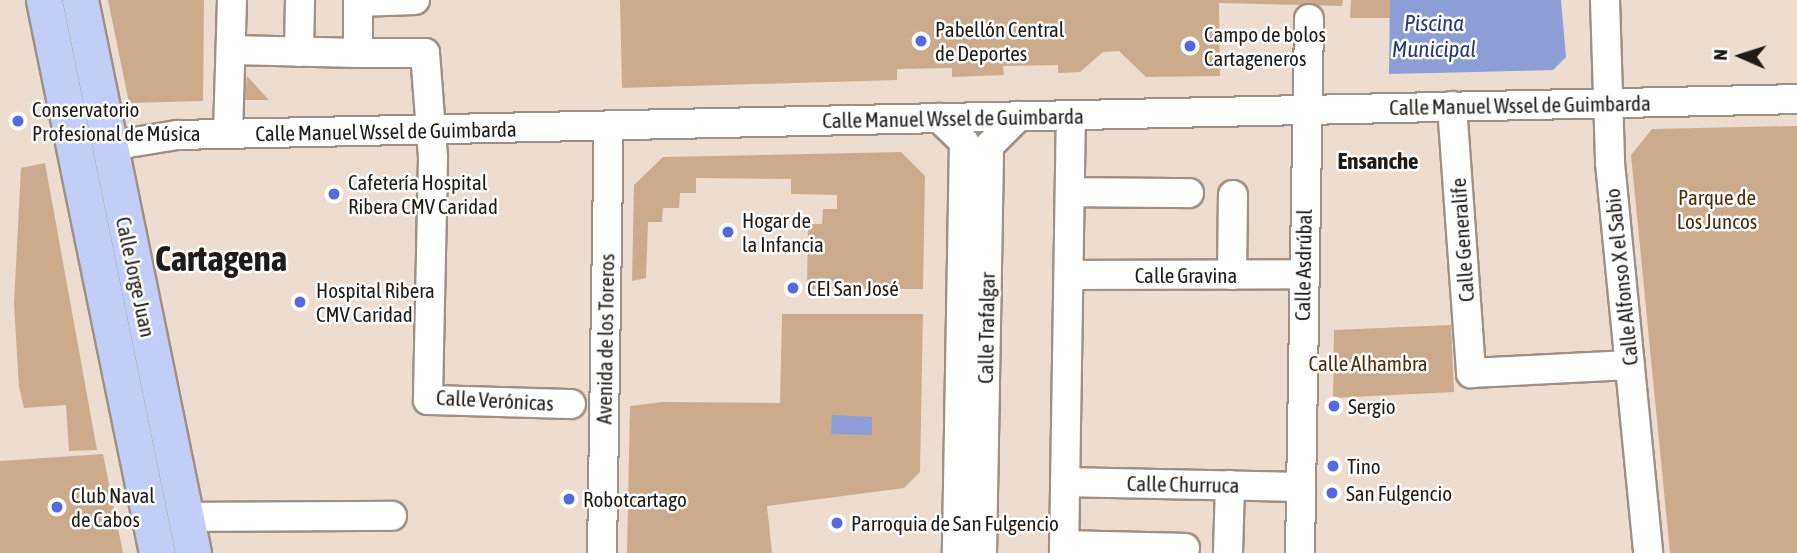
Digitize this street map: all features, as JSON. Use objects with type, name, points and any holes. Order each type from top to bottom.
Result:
[{"type":"main road","name":"Calle Jorge Juan","points":[[44,0],[157,553]]},
{"type":"main road","name":"Calle Jorge Juan","points":[[80,0],[192,553]]},
{"type":"street","points":[[228,135],[232,0]]},
{"type":"street","points":[[299,52],[300,0]]},
{"type":"street","name":"Calle Alfonso X el Sabio","points":[[1605,0],[1610,163],[1648,553]]},
{"type":"street","points":[[232,50],[358,53],[358,1],[415,1]]},
{"type":"street","name":"Calle Asdrúbal","points":[[1300,553],[1309,19]]},
{"type":"street","name":"Calle Verónicas","points":[[358,53],[425,53],[428,130],[433,158],[428,400],[570,404]]},
{"type":"street","name":"Calle Manuel Wssel de Guimbarda","points":[[110,146],[148,136],[1797,99]]},
{"type":"street","name":"Calle Generalife","points":[[1452,106],[1471,373],[1630,365]]},
{"type":"street","points":[[1071,115],[1064,549],[1185,548]]},
{"type":"street","name":"Calle Trafalgar","points":[[982,553],[989,146],[1019,116]]},
{"type":"street","name":"Calle Trafalgar","points":[[939,118],[964,142],[957,553]]},
{"type":"street","name":"Avenida de los Toreros","points":[[601,553],[609,126]]},
{"type":"street","points":[[1070,192],[1189,193]]},
{"type":"street","points":[[1232,275],[1233,195]]},
{"type":"street","name":"Calle Gravina","points":[[1069,275],[1303,274]]},
{"type":"street","name":"Calle Churruca","points":[[1065,481],[1301,487]]},
{"type":"street","points":[[1228,553],[1230,485]]},
{"type":"street","points":[[185,517],[392,516]]},
{"type":"green space","points":[[108,0],[204,0],[203,101],[129,103]]},
{"type":"green space","name":"Pabellón Central de Deportes","points":[[620,0],[1343,0],[1342,6],[1219,3],[1220,76],[1146,77],[1119,51],[1103,52],[1080,72],[1058,73],[1058,65],[1003,66],[1004,75],[952,77],[952,68],[897,69],[897,80],[622,88]]},
{"type":"green space","points":[[1351,0],[1390,0],[1390,18],[1350,18]]},
{"type":"green space","points":[[247,76],[269,100],[245,100]]},
{"type":"green space","name":"Parque de Los Juncos","points":[[1797,126],[1797,553],[1670,553],[1631,155],[1652,129]]},
{"type":"green space","points":[[901,152],[925,176],[923,289],[807,289],[808,224],[822,224],[823,209],[837,209],[837,195],[791,194],[791,179],[696,178],[696,193],[680,193],[679,208],[663,208],[662,222],[648,222],[646,278],[632,281],[634,185],[663,157]]},
{"type":"green space","points":[[45,163],[97,450],[69,451],[66,405],[24,408],[19,387],[14,304],[21,168]]},
{"type":"green space","points":[[782,314],[923,314],[920,472],[904,488],[767,506],[772,553],[627,553],[630,406],[662,402],[780,403]]},
{"type":"green space","name":"Calle Alhambra","points":[[1451,325],[1454,392],[1333,398],[1334,330]]},
{"type":"green space","name":"Club Naval de Cabos","points":[[103,454],[123,553],[0,553],[0,461]]},
{"type":"water","name":"Piscina Municipal","points":[[1390,0],[1561,0],[1566,57],[1553,70],[1389,74]]},
{"type":"water","points":[[832,415],[872,417],[872,435],[831,434]]},
{"type":"place","name":"Pabellón Central de Deportes","points":[[921,41]]},
{"type":"place","name":"Campo de bolos Cartageneros","points":[[1190,46]]},
{"type":"place","name":"Conservatorio Profesional de Música","points":[[18,121]]},
{"type":"place","name":"Cafetería Hospital Ribera CMV Caridad","points":[[334,194]]},
{"type":"place","name":"Hogar de la Infancia","points":[[728,232]]},
{"type":"place","name":"CEI San José","points":[[793,288]]},
{"type":"place","name":"Hospital Ribera CMV Caridad","points":[[300,302]]},
{"type":"place","name":"Sergio","points":[[1334,406]]},
{"type":"place","name":"Tino","points":[[1333,466]]},
{"type":"place","name":"San Fulgencio","points":[[1332,493]]},
{"type":"place","name":"Robotcartago","points":[[569,499]]},
{"type":"place","name":"Club Naval de Cabos","points":[[57,507]]},
{"type":"place","name":"Parroquia de San Fulgencio","points":[[837,523]]},
{"type":"district","name":"Ensanche","points":[[1378,161]]},
{"type":"district","name":"Cartagena","points":[[221,258]]}]
